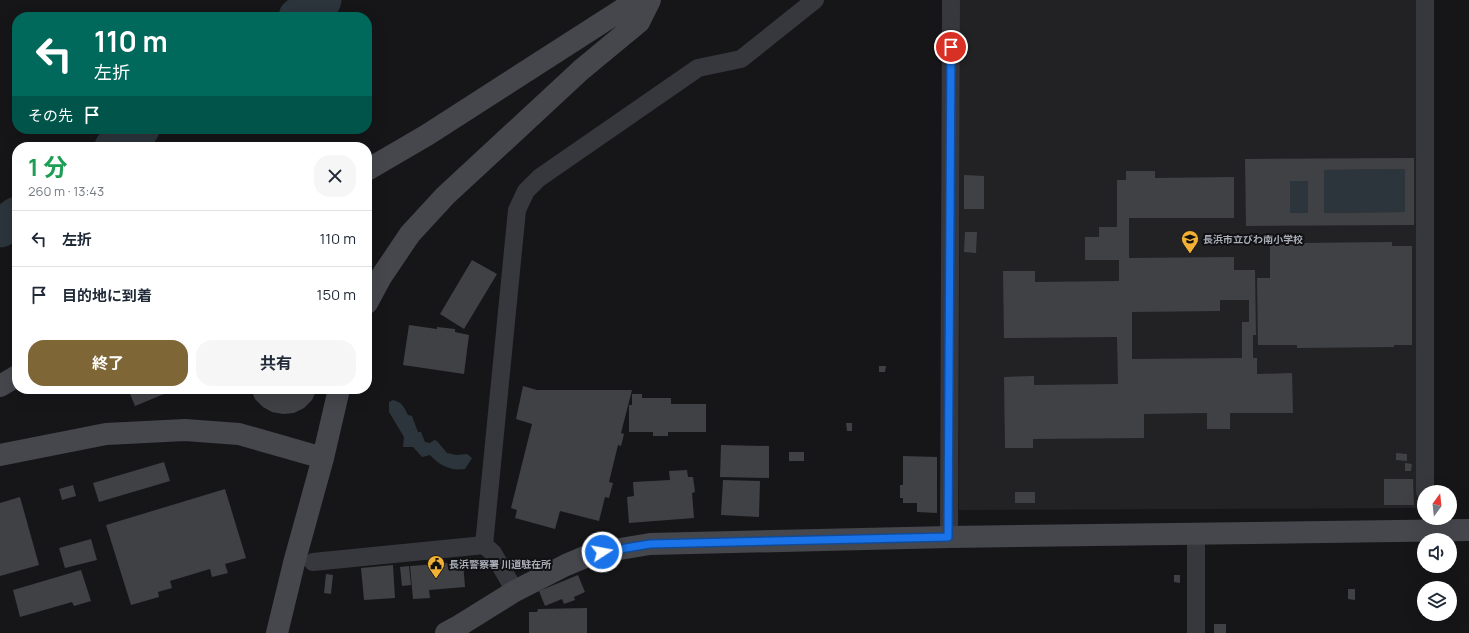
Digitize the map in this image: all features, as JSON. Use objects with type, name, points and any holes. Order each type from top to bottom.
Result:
[{"type":"street","points":[[372,167],[427,135],[637,0]]},
{"type":"street","points":[[372,294],[381,277],[410,234],[445,196],[581,70],[639,22],[650,0]]},
{"type":"street","points":[[484,545],[517,210],[526,190],[539,178],[698,68],[740,59],[815,0]]},
{"type":"street","points":[[948,537],[951,0]]},
{"type":"street","points":[[1425,0],[1425,485]]},
{"type":"street","points":[[0,386],[12,379]]},
{"type":"street","points":[[276,633],[323,458],[337,394]]},
{"type":"street","points":[[0,455],[106,434],[185,430],[239,434],[323,458]]},
{"type":"street","points":[[446,633],[515,591],[585,557],[602,552],[650,544],[948,537],[1196,534],[1417,524]]},
{"type":"street","points":[[1432,525],[1469,530]]},
{"type":"street","points":[[1196,534],[1196,633]]},
{"type":"street","points":[[313,562],[484,545],[493,553],[515,591]]},
{"type":"shaded area","name":"長浜市立びわ南小学校","points":[[960,0],[1420,0],[1419,485],[1417,485],[1417,508],[959,510]]},
{"type":"shaded area","points":[[1405,169],[1405,212],[1324,213],[1324,170]]},
{"type":"shaded area","points":[[1290,181],[1308,181],[1308,213],[1290,213]]},
{"type":"shaded area","points":[[393,400],[401,404],[408,415],[412,416],[418,432],[421,432],[425,442],[430,443],[434,440],[437,441],[447,453],[456,455],[467,454],[472,458],[465,469],[446,467],[430,455],[422,457],[413,447],[403,447],[404,437],[389,412],[389,402]]},
{"type":"building","points":[[1414,158],[1414,225],[1246,226],[1245,159]],"holes":[[[1405,169],[1405,212],[1324,213],[1324,170]],[[1290,181],[1308,181],[1308,213],[1290,213]]]},
{"type":"building","points":[[1126,171],[1155,171],[1155,178],[1234,177],[1234,218],[1129,218],[1129,258],[1234,257],[1234,270],[1255,270],[1256,335],[1253,335],[1253,358],[1257,358],[1257,374],[1292,373],[1293,413],[1230,413],[1230,429],[1207,429],[1207,413],[1144,414],[1144,438],[1033,439],[1033,448],[1005,448],[1004,377],[1034,376],[1034,385],[1118,384],[1117,337],[1004,338],[1003,271],[1035,271],[1035,282],[1119,281],[1119,260],[1085,260],[1085,237],[1099,237],[1099,227],[1117,227],[1117,180],[1126,180]],"holes":[[[1220,300],[1249,300],[1249,322],[1242,322],[1242,358],[1132,359],[1132,312],[1220,311]]]},
{"type":"building","points":[[964,175],[984,176],[984,209],[964,209]]},
{"type":"building","points":[[965,232],[977,232],[976,253],[964,252]]},
{"type":"building","points":[[1392,242],[1392,246],[1412,246],[1412,345],[1394,345],[1394,347],[1297,348],[1297,345],[1258,345],[1257,278],[1270,278],[1270,245],[1296,245],[1296,243]]},
{"type":"building","points":[[472,260],[497,274],[464,329],[440,314]]},
{"type":"building","points":[[409,325],[437,329],[437,327],[455,329],[455,332],[469,335],[464,374],[403,365]]},
{"type":"building","points":[[879,366],[886,366],[885,372],[879,372]]},
{"type":"building","points":[[523,386],[537,390],[632,390],[621,433],[624,434],[621,446],[618,445],[609,482],[613,483],[609,498],[605,497],[599,521],[560,511],[555,529],[515,518],[517,510],[511,508],[532,424],[516,419]]},
{"type":"building","points":[[130,394],[164,394],[135,406]]},
{"type":"building","points":[[253,394],[315,394],[312,400],[304,408],[294,413],[283,414],[272,412],[263,407],[255,399]]},
{"type":"building","points":[[632,394],[642,394],[642,398],[671,398],[671,404],[706,404],[706,432],[668,432],[668,436],[653,436],[653,432],[629,432],[629,405],[632,405]]},
{"type":"building","points":[[846,423],[852,423],[852,431],[847,431]]},
{"type":"building","points":[[721,445],[769,446],[769,478],[720,477]]},
{"type":"building","points":[[789,452],[804,452],[804,461],[789,461]]},
{"type":"building","points":[[1396,453],[1407,454],[1407,461],[1396,460]]},
{"type":"building","points":[[903,456],[937,457],[937,513],[917,512],[917,503],[903,503],[903,498],[900,498],[900,485],[903,485]]},
{"type":"building","points":[[164,462],[170,481],[99,502],[93,483]]},
{"type":"building","points":[[1405,463],[1412,464],[1411,471],[1405,471]]},
{"type":"building","points":[[687,470],[688,477],[693,477],[695,492],[692,493],[694,518],[629,523],[627,497],[634,496],[633,482],[670,480],[669,471]]},
{"type":"building","points":[[1384,479],[1413,479],[1414,505],[1384,505]]},
{"type":"building","points":[[723,480],[760,481],[759,517],[721,515]]},
{"type":"building","points":[[73,485],[76,496],[62,500],[59,489]]},
{"type":"building","points":[[225,489],[246,558],[225,564],[228,573],[212,577],[210,569],[170,581],[172,588],[158,592],[159,597],[131,605],[106,525]]},
{"type":"building","points":[[1015,492],[1035,492],[1035,503],[1015,503]]},
{"type":"building","points":[[20,497],[39,565],[0,576],[0,503]]},
{"type":"building","points":[[91,539],[97,560],[65,568],[59,548]]},
{"type":"building","points":[[463,562],[465,587],[429,590],[430,598],[413,599],[410,566]]},
{"type":"building","points":[[393,565],[395,598],[364,600],[361,568]]},
{"type":"building","points":[[409,566],[411,585],[402,586],[400,567]]},
{"type":"building","points":[[81,570],[91,601],[74,606],[72,602],[20,617],[13,590]]},
{"type":"building","points":[[326,574],[333,575],[331,594],[324,593]]},
{"type":"building","points":[[578,575],[585,592],[574,597],[575,600],[564,604],[562,599],[545,606],[539,591]]},
{"type":"building","points":[[1174,575],[1180,575],[1180,583],[1174,582]]},
{"type":"building","points":[[1348,589],[1355,589],[1355,600],[1348,599]]},
{"type":"building","points":[[587,608],[587,633],[529,633],[529,612],[537,612],[538,609]]},
{"type":"building","points":[[1214,624],[1226,624],[1226,633],[1214,633]]},
{"type":"waterway","points":[[305,12],[322,0]]},
{"type":"waterway","points":[[121,142],[133,134]]},
{"type":"waterway","points":[[0,228],[12,220]]},
{"type":"place","name":"長浜市立びわ南小学校","points":[[1190,254]]},
{"type":"place","name":"長浜警察署 川道駐在所","points":[[436,579]]},
{"type":"route","points":[[602,552],[650,544],[948,537],[951,47]]}]
